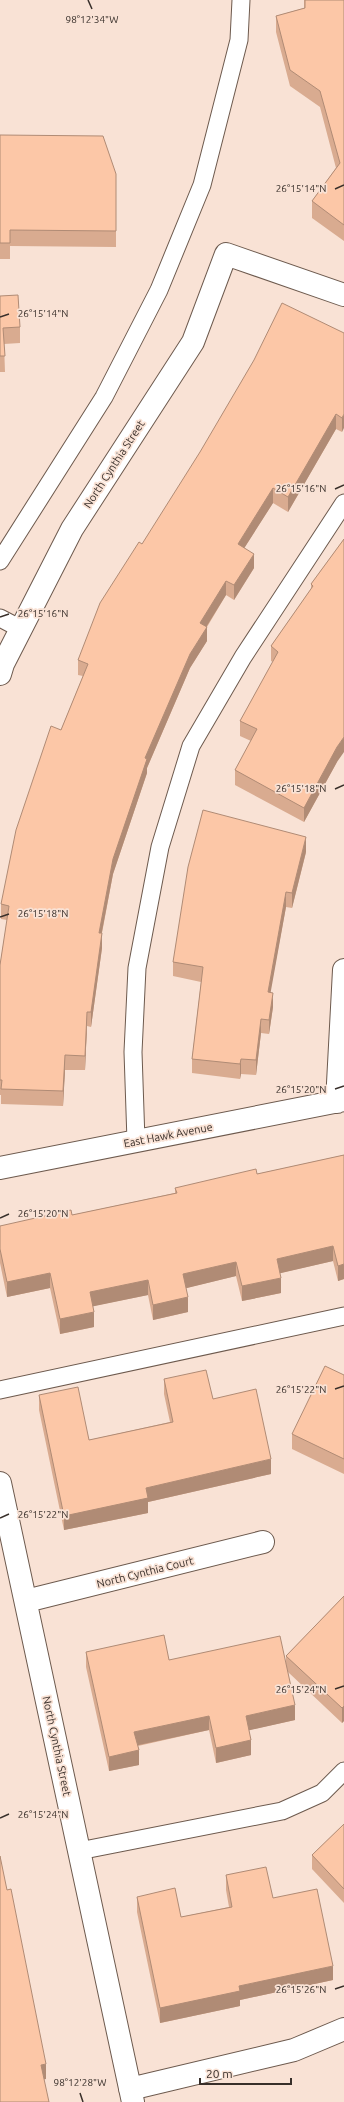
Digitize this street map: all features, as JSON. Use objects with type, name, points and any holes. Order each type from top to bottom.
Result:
[{"type":"street","name":"North Cynthia Street","points":[[0,674],[3,664],[72,529],[193,342],[226,254],[344,295]]},
{"type":"street","points":[[340,1101],[342,988],[344,970]]},
{"type":"street","name":"East Hawk Avenue","points":[[0,1168],[340,1101]]},
{"type":"street","name":"North Cynthia Street","points":[[0,1483],[131,2095]]},
{"type":"street","name":"North Cynthia Court","points":[[26,1601],[263,1542]]},
{"type":"street","points":[[131,2095],[294,2050],[344,2029]]},
{"type":"lane","points":[[0,561],[104,397],[159,290],[202,185],[239,40],[241,0]]},
{"type":"lane","points":[[136,1141],[133,1052],[136,968],[160,847],[191,746],[243,657],[344,503]]},
{"type":"lane","points":[[0,618],[21,628]]},
{"type":"lane","points":[[0,1390],[344,1316]]},
{"type":"lane","points":[[79,1851],[282,1811],[322,1793],[344,1771]]},
{"type":"building","points":[[305,0],[344,0],[344,225],[312,201],[340,163],[320,91],[290,70],[276,16],[305,8]]},
{"type":"building","points":[[0,135],[103,136],[116,174],[116,231],[10,230],[10,243],[0,243]]},
{"type":"building","points":[[18,295],[20,327],[3,328],[5,356],[0,356],[0,296]]},
{"type":"building","points":[[282,303],[344,333],[344,414],[342,418],[336,414],[288,497],[273,488],[238,544],[254,554],[234,585],[226,581],[200,623],[207,627],[190,654],[145,758],[147,759],[113,859],[99,933],[102,933],[91,1012],[87,1012],[85,1056],[65,1055],[63,1091],[1,1089],[0,965],[9,906],[1,904],[16,830],[51,726],[61,730],[88,664],[78,660],[100,603],[139,542],[142,544],[200,452],[254,360]]},
{"type":"building","points":[[344,539],[344,737],[304,808],[235,770],[257,729],[240,721],[278,652],[271,646],[313,586],[311,584]]},
{"type":"building","points":[[203,810],[306,837],[292,893],[286,892],[268,992],[273,993],[269,1020],[261,1019],[256,1060],[241,1059],[240,1064],[192,1059],[203,967],[173,962],[188,867]]},
{"type":"building","points":[[344,1155],[344,1264],[338,1266],[333,1246],[277,1259],[281,1278],[242,1286],[236,1262],[183,1274],[188,1297],[153,1305],[148,1280],[90,1292],[94,1312],[60,1319],[50,1273],[7,1282],[0,1249],[0,1226],[71,1210],[72,1215],[177,1193],[175,1188],[256,1169],[257,1174]]},
{"type":"building","points":[[325,1366],[344,1375],[344,1459],[292,1434]]},
{"type":"building","points":[[206,1370],[213,1399],[256,1389],[271,1459],[146,1488],[148,1498],[64,1516],[39,1395],[78,1387],[89,1440],[173,1422],[164,1379]]},
{"type":"building","points":[[344,1596],[344,1706],[342,1708],[286,1656]]},
{"type":"building","points":[[164,1635],[169,1660],[280,1636],[295,1705],[246,1716],[251,1740],[216,1748],[209,1716],[134,1732],[139,1750],[109,1757],[86,1652]]},
{"type":"building","points":[[344,1824],[344,1889],[312,1855]]},
{"type":"building","points":[[0,1856],[7,1890],[11,1889],[46,2064],[41,2065],[49,2102],[0,2102]]},
{"type":"building","points":[[266,1867],[273,1898],[317,1889],[333,1966],[239,1986],[240,1991],[160,2008],[137,1897],[175,1888],[181,1917],[232,1907],[226,1875]]}]
